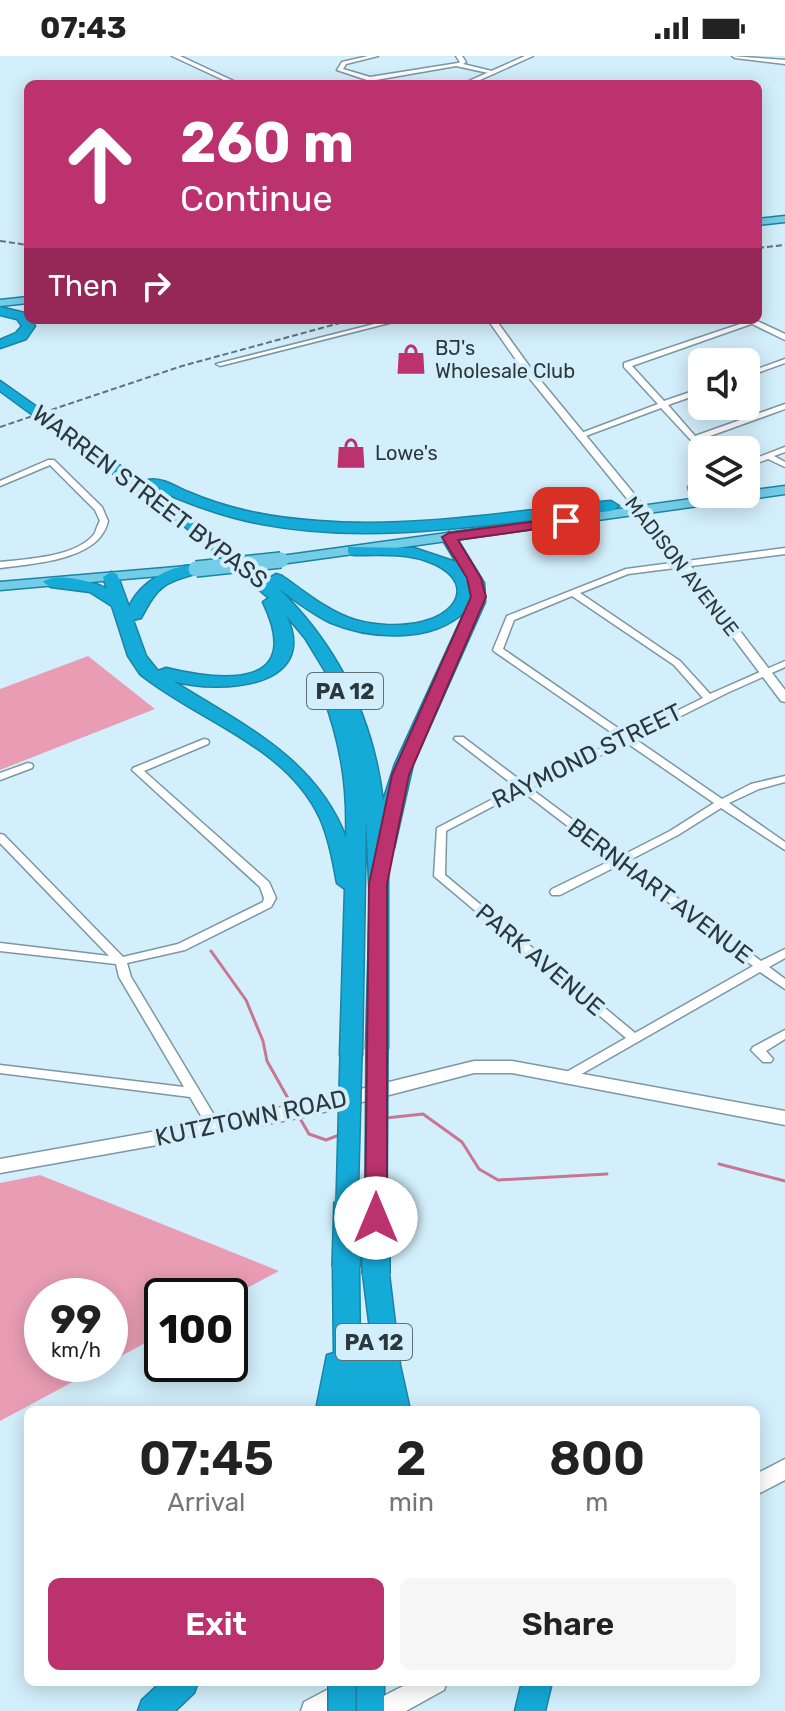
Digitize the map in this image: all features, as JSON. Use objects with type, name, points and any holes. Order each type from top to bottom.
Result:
[{"type":"highway","points":[[0,307],[24,319]]},
{"type":"highway","points":[[0,344],[24,334],[29,324]]},
{"type":"highway","name":"WARREN STREET BYPASS","points":[[0,385],[261,578],[321,646],[341,681],[357,719],[370,771],[378,884],[376,1274],[371,1406]]},
{"type":"highway","name":"WARREN STREET BYPASS","points":[[0,394],[209,547],[271,602],[316,661],[334,698],[348,738],[358,814],[346,1267],[347,1406]]},
{"type":"highway","points":[[66,433],[176,495],[224,512],[279,523],[370,527],[611,506]]},
{"type":"highway","points":[[378,884],[400,775],[477,602],[476,583],[443,534]]},
{"type":"highway","points":[[219,544],[320,610],[359,626],[395,630],[423,627],[452,615],[467,598],[468,587],[463,576],[437,559],[403,551],[354,550]]},
{"type":"highway","points":[[127,610],[149,588],[190,565]]},
{"type":"highway","points":[[115,574],[137,656],[146,670],[277,755],[316,793],[328,811],[340,844],[354,931]]},
{"type":"highway","points":[[51,582],[94,588],[127,610],[150,658],[160,670],[186,681],[228,683],[257,676],[281,658],[285,636],[271,602]]},
{"type":"highway","points":[[376,1274],[387,1365],[396,1406]]},
{"type":"highway","points":[[330,1406],[346,1304]]},
{"type":"highway","points":[[153,1711],[179,1686]]},
{"type":"highway","points":[[342,1686],[342,1711]]},
{"type":"highway","points":[[368,1686],[369,1711]]},
{"type":"highway","points":[[530,1711],[536,1686]]},
{"type":"main road","points":[[762,222],[785,219]]},
{"type":"main road","points":[[0,307],[24,303]]},
{"type":"main road","points":[[760,485],[785,482]]},
{"type":"main road","points":[[0,586],[276,556],[636,506],[785,490]]},
{"type":"main road","points":[[276,556],[354,550],[688,496]]},
{"type":"main road","points":[[0,579],[115,574]]},
{"type":"main road","name":"KUTZTOWN ROAD","points":[[0,1166],[157,1138],[233,1118],[308,1109],[474,1067],[512,1067],[785,1118]]},
{"type":"main road","points":[[760,1483],[785,1469]]},
{"type":"main road","points":[[313,1711],[360,1686]]},
{"type":"main road","points":[[381,1711],[428,1686]]},
{"type":"street","points":[[175,56],[228,80]]},
{"type":"street","points":[[363,80],[345,73],[339,67],[375,56]]},
{"type":"street","points":[[459,56],[460,64]]},
{"type":"street","points":[[474,80],[530,56]]},
{"type":"street","points":[[735,56],[785,62]]},
{"type":"street","points":[[372,80],[460,64],[495,71]]},
{"type":"street","points":[[220,364],[382,324]]},
{"type":"street","name":"MADISON AVENUE","points":[[495,324],[785,698]]},
{"type":"street","points":[[691,436],[627,365],[742,324]]},
{"type":"street","points":[[757,324],[785,337]]},
{"type":"street","points":[[760,370],[785,361]]},
{"type":"street","points":[[580,435],[688,395]]},
{"type":"street","points":[[702,436],[785,406]]},
{"type":"street","points":[[760,459],[785,449]]},
{"type":"street","points":[[768,456],[785,465]]},
{"type":"street","points":[[0,484],[51,462],[99,509],[103,527],[90,543],[72,551],[0,565]]},
{"type":"street","points":[[785,551],[626,572],[510,618],[498,650],[785,847]]},
{"type":"street","points":[[573,593],[677,663],[707,697]]},
{"type":"street","name":"RAYMOND STREET","points":[[446,881],[439,876],[441,830],[474,810],[628,739],[707,697],[785,664]]},
{"type":"street","name":"BERNHART AVENUE","points":[[459,739],[785,985]]},
{"type":"street","points":[[0,947],[121,961],[181,947],[261,910],[270,898],[269,891],[137,770],[204,742]]},
{"type":"street","points":[[0,777],[28,766]]},
{"type":"street","points":[[556,892],[673,833],[723,802],[766,781],[785,779]]},
{"type":"street","points":[[0,837],[121,961],[125,977],[212,1123]]},
{"type":"street","name":"PARK AVENUE","points":[[446,881],[634,1038]]},
{"type":"street","points":[[567,1077],[785,953]]},
{"type":"street","points":[[767,1059],[757,1050],[785,1034]]},
{"type":"street","points":[[0,1069],[194,1093]]},
{"type":"shaded area","points":[[88,656],[155,709],[0,770],[0,689]]},
{"type":"shaded area","points":[[40,1175],[279,1271],[248,1287],[248,1278],[144,1278],[144,1344],[128,1352],[128,1278],[24,1278],[24,1382],[73,1382],[0,1421],[0,1183]]},
{"type":"waterway","points":[[211,951],[246,1000],[263,1041],[267,1061],[294,1109]]},
{"type":"waterway","points":[[386,1118],[423,1114],[462,1142],[479,1169],[498,1180],[607,1174]]},
{"type":"waterway","points":[[298,1115],[309,1134],[326,1140],[342,1134]]},
{"type":"waterway","points":[[719,1164],[785,1181]]},
{"type":"railway","points":[[0,241],[24,244]]},
{"type":"railway","points":[[762,248],[785,245]]},
{"type":"railway","points":[[0,427],[182,366],[336,324]]},
{"type":"place","name":"BJ's Wholesale Club","points":[[411,359]]},
{"type":"place","name":"Lowe's","points":[[351,453]]},
{"type":"route","points":[[376,1218],[378,884],[400,775],[476,608],[478,597],[474,578],[449,537],[566,521]]}]
